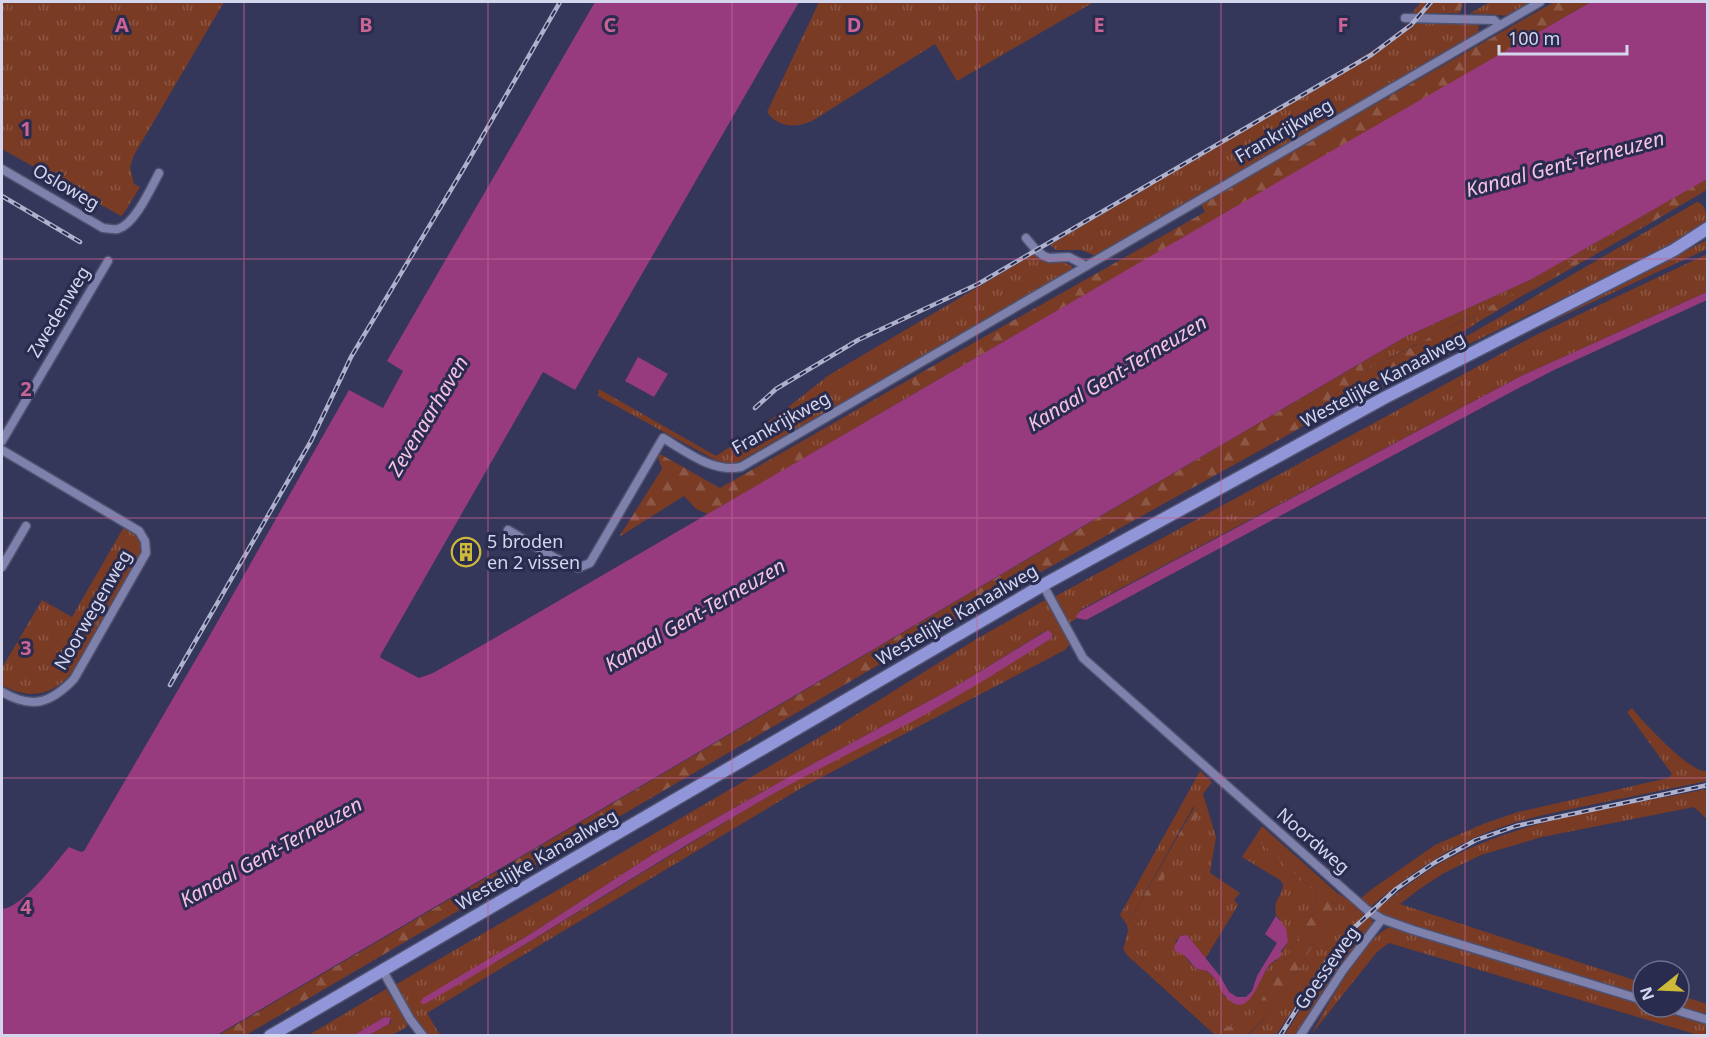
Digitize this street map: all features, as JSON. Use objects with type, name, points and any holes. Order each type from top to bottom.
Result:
[{"type":"main road","name":"Westelijke Kanaalweg","points":[[1674,250],[1707,228]]},
{"type":"main road","name":"Westelijke Kanaalweg","points":[[270,1035],[1043,585],[1386,398],[1674,250],[1707,237]]},
{"type":"street","name":"Frankrijkweg","points":[[508,530],[555,558],[578,568],[590,562],[663,438],[713,466],[729,470],[741,467],[1540,2]]},
{"type":"street","points":[[1406,18],[1479,18],[1494,20],[1499,25]]},
{"type":"street","name":"Osloweg","points":[[2,169],[103,228],[118,229],[130,221],[140,208],[159,173]]},
{"type":"street","points":[[1026,238],[1036,251],[1044,256],[1069,257],[1086,266]]},
{"type":"street","name":"Zwedenweg","points":[[2,441],[108,261]]},
{"type":"street","name":"Noorwegenweg","points":[[2,450],[139,531],[145,541],[146,553],[74,679],[60,694],[32,702],[15,699],[2,692]]},
{"type":"street","points":[[2,567],[26,526]]},
{"type":"street","name":"Noordweg","points":[[1043,585],[1083,658],[1350,896],[1382,919],[1631,996]]},
{"type":"street","name":"Goesseweg","points":[[1300,1035],[1343,970],[1382,919]]},
{"type":"street","points":[[382,971],[410,1019],[423,1035]]},
{"type":"street","points":[[1691,1015],[1707,1020]]},
{"type":"green space","points":[[2,2],[224,2],[134,155],[130,167],[134,184],[140,187],[121,216],[2,149]]},
{"type":"green space","points":[[819,2],[1094,2],[957,81],[935,44],[812,121],[800,125],[782,124],[767,112]]},
{"type":"green space","points":[[1421,2],[1427,2],[1420,12],[1429,2],[1447,2],[1444,13],[1412,13]]},
{"type":"green space","points":[[1447,2],[1463,2],[1460,13],[1444,13]]},
{"type":"green space","points":[[1490,2],[1533,2],[1511,16],[1470,13]]},
{"type":"green space","points":[[1554,2],[1591,2],[917,392],[910,379],[1205,212],[1201,204]]},
{"type":"green space","points":[[1408,24],[1479,24],[1478,32],[1096,256],[1081,250],[1056,250],[1050,245],[1274,112],[1383,44]]},
{"type":"green space","points":[[1707,179],[1707,190],[1664,215],[1659,206]]},
{"type":"green space","points":[[1697,202],[1704,208],[1707,224],[1668,247],[1371,392]]},
{"type":"green space","points":[[1659,206],[1664,215],[1661,217],[1657,211],[1531,286],[1533,290],[1527,293],[1524,289],[1474,315],[1478,322],[1474,325],[1469,317],[1422,342],[1427,352],[1423,354],[1417,344],[1364,371],[1361,363],[1405,337],[1532,279]]},
{"type":"green space","points":[[1657,211],[1661,217],[1533,290],[1531,286]]},
{"type":"green space","points":[[1707,240],[1707,249],[1526,333]]},
{"type":"green space","points":[[1034,254],[1042,260],[1058,260],[1072,266],[1072,272],[730,465],[721,463],[598,396],[599,389],[716,456],[778,415],[829,375]]},
{"type":"green space","points":[[1707,254],[1707,292],[1521,376],[1080,610],[1077,618],[1068,624],[1054,597],[1534,336]]},
{"type":"green space","points":[[1524,289],[1527,293],[1478,322],[1474,314]]},
{"type":"green space","points":[[1470,317],[1474,325],[1427,352],[1421,342]]},
{"type":"green space","points":[[1418,344],[1423,354],[1293,432],[974,609],[246,1035],[217,1036],[1361,363],[1364,371]]},
{"type":"green space","points":[[910,379],[917,392],[806,457],[799,443]]},
{"type":"green space","points":[[799,443],[806,457],[708,514],[696,509],[684,496],[619,537],[662,469],[658,457],[660,454],[720,488]]},
{"type":"green space","points":[[125,525],[137,532],[144,548],[78,666],[63,682],[41,693],[21,693],[2,685],[2,668],[42,600],[72,617]]},
{"type":"green space","points":[[1047,599],[1070,644],[1065,650],[803,787],[427,1013],[442,1035],[426,1035],[395,985],[830,731],[978,638]],"holes":[[[1047,630],[1053,636],[940,706],[813,771],[745,810],[500,960],[421,1000],[529,935],[655,853],[953,688]]]},
{"type":"green space","points":[[1632,708],[1679,756],[1700,770],[1707,771],[1707,781],[1546,814],[1499,828],[1441,855],[1404,880],[1369,908],[1359,900],[1435,845],[1483,824],[1518,812],[1668,778],[1672,774],[1627,712]]},
{"type":"green space","points":[[1200,771],[1212,782],[1203,794],[1216,837],[1210,873],[1240,893],[1234,900],[1238,905],[1205,959],[1187,935],[1180,936],[1175,942],[1190,963],[1198,970],[1205,970],[1216,979],[1225,997],[1245,1003],[1288,942],[1275,910],[1283,884],[1242,857],[1255,837],[1317,896],[1314,912],[1250,1019],[1225,1028],[1220,1028],[1125,943],[1128,931],[1135,927],[1200,810],[1193,807],[1127,925],[1120,915]]},
{"type":"green space","points":[[1707,789],[1707,819],[1694,807],[1542,837],[1481,855],[1444,873],[1400,904],[1631,979],[1631,994],[1404,924],[1375,911],[1428,871],[1477,845],[1541,823]]},
{"type":"green space","points":[[1195,806],[1201,811],[1135,927],[1128,931],[1127,925]]},
{"type":"green space","points":[[1262,826],[1336,892],[1335,909],[1275,1008],[1247,1035],[1215,1035],[1123,949],[1125,943],[1220,1028],[1250,1019],[1314,912],[1317,896],[1255,837]]},
{"type":"green space","points":[[1336,892],[1366,912],[1333,950],[1276,1035],[1247,1036],[1275,1008],[1335,909]]},
{"type":"green space","points":[[1369,916],[1373,923],[1371,928],[1298,1035],[1284,1036],[1336,953]]},
{"type":"green space","points":[[1394,926],[1631,1000],[1631,1015],[1389,943],[1377,952],[1310,1036],[1348,973],[1372,941],[1383,931]]},
{"type":"green space","points":[[386,989],[407,1022],[407,1027],[392,1035],[369,1035],[391,1023],[391,1019],[385,1017],[354,1035],[307,1036]]},
{"type":"green space","points":[[1691,999],[1707,1004],[1707,1018],[1691,1012]]},
{"type":"green space","points":[[1644,1019],[1691,1019],[1708,1024],[1707,1035],[1698,1035]]},
{"type":"water","points":[[595,2],[799,2],[575,390],[543,372],[380,656],[419,678],[433,673],[486,643],[1591,2],[1707,2],[1707,179],[1532,279],[1405,337],[217,1035],[2,1035],[2,905],[4,909],[22,899],[69,847],[84,851],[349,390],[383,408],[403,371],[387,361]]},
{"type":"water","points":[[1707,292],[1707,300],[1554,370],[1086,620],[1077,618],[1080,611],[1521,376]]},
{"type":"water","points":[[638,357],[668,374],[654,397],[625,381]]},
{"type":"water","points":[[1048,630],[1052,638],[975,686],[916,720],[765,798],[466,980],[425,1004],[420,1003],[423,998],[529,935],[655,853],[953,688]]},
{"type":"water","points":[[1276,916],[1286,928],[1288,942],[1281,951],[1281,956],[1266,970],[1254,994],[1242,1004],[1236,1004],[1228,999],[1210,974],[1196,968],[1185,956],[1175,951],[1174,947],[1180,936],[1187,935],[1220,976],[1229,992],[1237,997],[1246,997],[1252,991],[1257,976],[1277,943],[1265,934]]},
{"type":"water","points":[[385,1017],[391,1018],[389,1024],[369,1035],[354,1035]]},
{"type":"railway","points":[[170,685],[311,441],[351,357],[560,2]]},
{"type":"railway","points":[[755,408],[776,389],[858,340],[978,284],[1371,55],[1411,25],[1431,2]]},
{"type":"railway","points":[[2,196],[80,242]]},
{"type":"railway","points":[[1280,1036],[1324,965],[1355,927],[1396,889],[1434,863],[1476,840],[1516,826],[1708,785]]},
{"type":"place","name":"5 broden en 2 vissen","points":[[466,552]]},
{"type":"water label","name":"Kanaal Gent-Terneuzen","points":[[1565,164]]},
{"type":"water label","name":"Kanaal Gent-Terneuzen","points":[[1117,373]]},
{"type":"water label","name":"Zevenaarhaven","points":[[428,416]]},
{"type":"water label","name":"Kanaal Gent-Terneuzen","points":[[695,615]]},
{"type":"water label","name":"Kanaal Gent-Terneuzen","points":[[271,852]]}]
